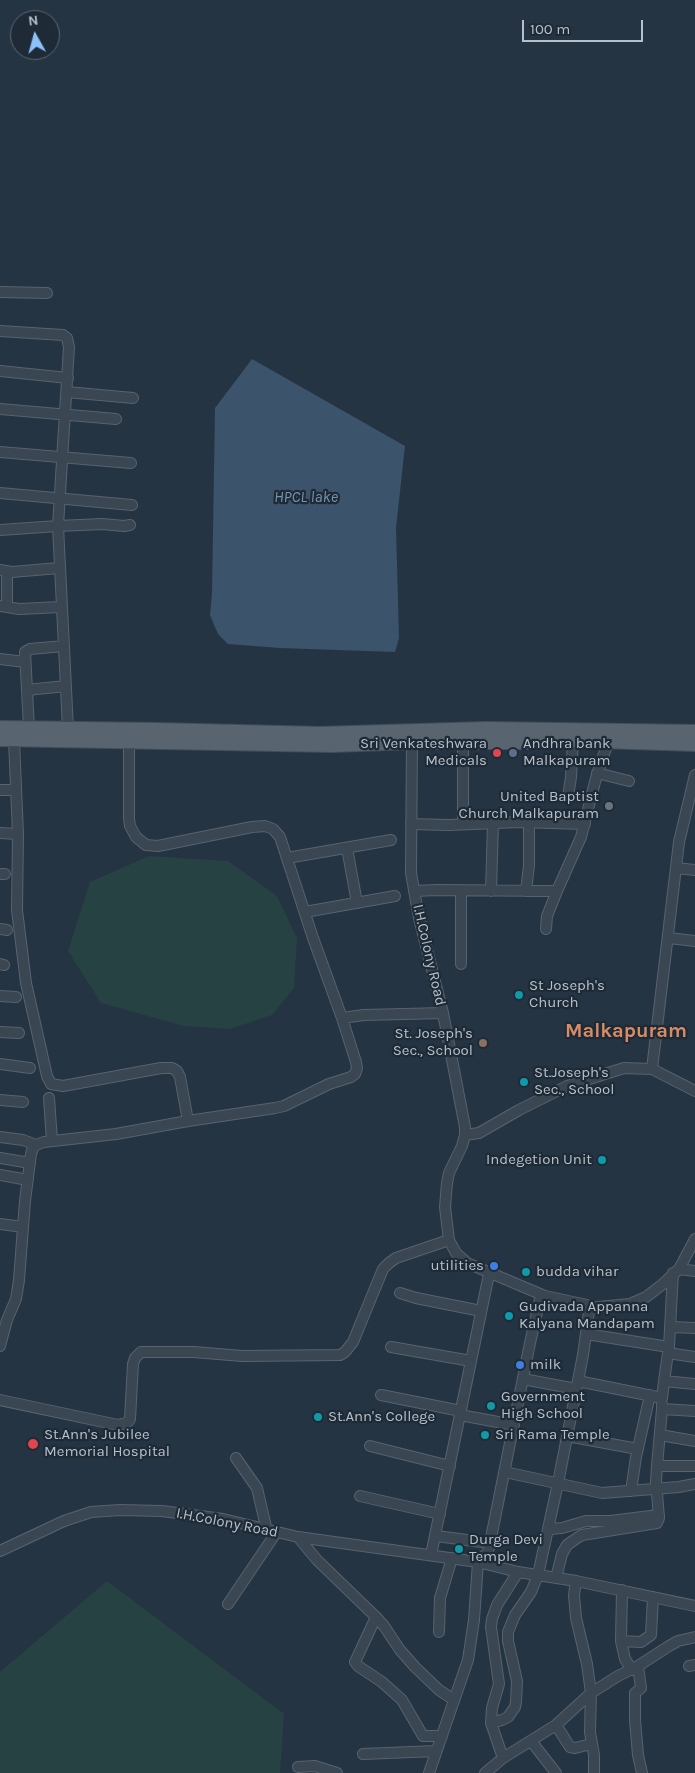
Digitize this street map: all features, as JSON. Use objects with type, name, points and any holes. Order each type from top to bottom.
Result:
[{"type":"main road","points":[[0,728],[68,729],[129,736],[332,745],[412,736],[695,732]]},
{"type":"main road","points":[[7,740],[129,736]]},
{"type":"main road","points":[[412,736],[463,742],[510,736],[608,742],[695,744]]},
{"type":"street","points":[[0,292],[47,293]]},
{"type":"street","points":[[0,330],[62,335],[67,338],[69,347],[58,526],[68,729]]},
{"type":"street","points":[[0,371],[68,378]]},
{"type":"street","points":[[67,392],[134,398]]},
{"type":"street","points":[[0,409],[116,419]]},
{"type":"street","points":[[0,452],[130,463]]},
{"type":"street","points":[[0,493],[132,505]]},
{"type":"street","points":[[0,530],[102,524],[130,525]]},
{"type":"street","points":[[59,568],[4,571],[4,607],[19,609],[62,608]]},
{"type":"street","points":[[29,728],[25,652],[28,650],[64,646]]},
{"type":"street","points":[[0,659],[25,662]]},
{"type":"street","points":[[27,690],[66,686]]},
{"type":"street","points":[[0,1137],[23,1140],[36,1145],[52,1141],[116,1134],[284,1106],[329,1084],[355,1074],[356,1062],[280,837],[273,829],[265,826],[158,846],[146,845],[132,833],[130,819],[129,736]]},
{"type":"street","name":"I.H.Colony Road","points":[[412,736],[411,873],[419,918],[442,1013],[465,1135],[446,1183],[446,1207],[450,1240],[456,1252],[467,1263],[489,1274],[541,1295],[584,1304],[588,1308]]},
{"type":"street","points":[[7,740],[16,790],[18,834],[17,910],[24,970],[36,1035],[47,1076],[51,1084],[63,1086],[161,1068],[172,1068],[177,1071],[180,1077],[188,1121]]},
{"type":"street","points":[[568,797],[573,740]]},
{"type":"street","points":[[463,742],[463,824]]},
{"type":"street","points":[[546,929],[547,916],[572,861],[585,824],[608,742]]},
{"type":"street","points":[[598,773],[629,781]]},
{"type":"street","points":[[652,1069],[679,842],[695,775]]},
{"type":"street","points":[[0,790],[16,790]]},
{"type":"street","points":[[411,824],[492,822],[585,824]]},
{"type":"street","points":[[491,891],[492,822]]},
{"type":"street","points":[[526,891],[529,822]]},
{"type":"street","points":[[0,833],[18,834]]},
{"type":"street","points":[[287,858],[391,840]]},
{"type":"street","points":[[347,848],[357,903]]},
{"type":"street","points":[[676,868],[695,870]]},
{"type":"street","points":[[461,890],[461,964]]},
{"type":"street","points":[[414,891],[557,891]]},
{"type":"street","points":[[305,912],[395,896]]},
{"type":"street","points":[[669,938],[695,941]]},
{"type":"street","points":[[0,996],[16,998]]},
{"type":"street","points":[[342,1018],[442,1013]]},
{"type":"street","points":[[0,1032],[19,1032]]},
{"type":"street","points":[[0,1064],[30,1068]]},
{"type":"street","points":[[465,1135],[479,1133],[567,1086],[624,1068],[652,1069],[695,1091]]},
{"type":"street","points":[[49,1098],[52,1141]]},
{"type":"street","points":[[0,1100],[23,1102]]},
{"type":"street","points":[[0,1346],[3,1319],[16,1299],[30,1163],[33,1148],[36,1145]]},
{"type":"street","points":[[0,1158],[30,1163]]},
{"type":"street","points":[[0,1175],[28,1180]]},
{"type":"street","points":[[0,1224],[22,1227]]},
{"type":"street","points":[[491,1722],[508,1717],[515,1707],[518,1680],[508,1642],[508,1632],[515,1616],[531,1592],[538,1575],[550,1530],[586,1334],[588,1308],[615,1306],[638,1301],[646,1297],[676,1271],[695,1239]]},
{"type":"street","points":[[0,1400],[118,1425],[128,1422],[130,1419],[133,1364],[135,1358],[141,1352],[194,1352],[242,1356],[340,1355],[353,1342],[383,1269],[396,1258],[450,1240]]},
{"type":"street","points":[[676,1271],[695,1271]]},
{"type":"street","points":[[556,1578],[562,1554],[567,1545],[582,1535],[657,1523],[659,1515],[657,1466],[676,1271]]},
{"type":"street","points":[[432,1556],[489,1274]]},
{"type":"street","points":[[400,1293],[481,1311]]},
{"type":"street","points":[[429,1773],[468,1660],[474,1620],[478,1562],[488,1552],[541,1295]]},
{"type":"street","points":[[671,1327],[695,1328]]},
{"type":"street","points":[[586,1334],[695,1357]]},
{"type":"street","points":[[392,1347],[471,1361]]},
{"type":"street","points":[[523,1379],[650,1396],[662,1403],[695,1411]]},
{"type":"street","points":[[664,1381],[695,1384]]},
{"type":"street","points":[[380,1395],[514,1425]]},
{"type":"street","points":[[631,1491],[650,1396]]},
{"type":"street","points":[[660,1435],[695,1441]]},
{"type":"street","points":[[568,1436],[638,1449]]},
{"type":"street","points":[[370,1446],[450,1466]]},
{"type":"street","points":[[228,1604],[272,1532],[257,1488],[236,1458]]},
{"type":"street","points":[[657,1466],[695,1466]]},
{"type":"street","points":[[505,1472],[596,1493],[680,1487],[695,1484]]},
{"type":"street","points":[[360,1496],[440,1514]]},
{"type":"street","name":"I.H.Colony Road","points":[[0,1551],[64,1521],[100,1511],[162,1511],[223,1519],[298,1537],[478,1562],[518,1572],[576,1581],[695,1606]]},
{"type":"street","points":[[550,1530],[586,1520],[610,1521],[659,1515]]},
{"type":"street","points":[[436,1536],[490,1543]]},
{"type":"street","points":[[298,1537],[318,1560],[376,1617],[415,1667],[439,1690],[454,1700]]},
{"type":"street","points":[[438,1632],[440,1598],[452,1558]]},
{"type":"street","points":[[503,1758],[491,1722],[492,1708],[499,1684],[491,1627],[492,1619],[502,1596],[518,1572]]},
{"type":"street","points":[[576,1581],[574,1595],[576,1618],[586,1658],[591,1693],[591,1744],[594,1755],[594,1773]]},
{"type":"street","points":[[622,1590],[621,1642],[625,1660],[635,1668],[641,1688],[636,1694],[635,1720],[638,1755],[642,1773]]},
{"type":"street","points":[[621,1642],[641,1642],[650,1635],[653,1597]]},
{"type":"street","points":[[376,1617],[355,1662],[402,1700],[423,1736],[442,1736]]},
{"type":"street","points":[[485,1773],[503,1758],[556,1725],[591,1693],[674,1643],[695,1637]]},
{"type":"street","points":[[556,1725],[570,1747],[575,1748],[591,1744]]},
{"type":"street","points":[[531,1741],[556,1773]]},
{"type":"street","points":[[363,1754],[436,1751]]},
{"type":"street","points":[[298,1767],[315,1766],[337,1773]]},
{"type":"green space","points":[[149,856],[228,861],[277,896],[297,938],[294,988],[272,1015],[230,1029],[184,1026],[101,1003],[68,951],[90,882]]},
{"type":"green space","points":[[107,1581],[284,1714],[280,1773],[0,1773],[0,1672]]},
{"type":"water","name":"HPCL lake","points":[[252,359],[405,446],[396,528],[399,638],[395,652],[280,648],[228,644],[218,634],[210,615],[215,408]]},
{"type":"place","name":"Sri Venkateshwara Medicals","points":[[497,753]]},
{"type":"place","name":"Andhra bank Malkapuram","points":[[513,753]]},
{"type":"place","name":"United Baptist Church Malkapuram","points":[[609,806]]},
{"type":"place","name":"St Joseph's Church","points":[[519,995]]},
{"type":"place","name":"St. Joseph's Sec., School","points":[[483,1043]]},
{"type":"place","name":"St.Joseph's Sec., School","points":[[524,1082]]},
{"type":"place","name":"Indegetion Unit","points":[[602,1160]]},
{"type":"place","name":"utilities","points":[[494,1266]]},
{"type":"place","name":"budda vihar","points":[[526,1272]]},
{"type":"place","name":"Gudivada Appanna Kalyana Mandapam","points":[[509,1316]]},
{"type":"place","name":"milk","points":[[520,1365]]},
{"type":"place","name":"Government High School","points":[[491,1406]]},
{"type":"place","name":"St.Ann's College","points":[[318,1417]]},
{"type":"place","name":"Sri Rama Temple","points":[[485,1435]]},
{"type":"place","name":"St.Ann's Jubilee Memorial Hospital","points":[[33,1444]]},
{"type":"place","name":"Durga Devi Temple","points":[[459,1549]]},
{"type":"district","name":"Malkapuram","points":[[626,1031]]}]
